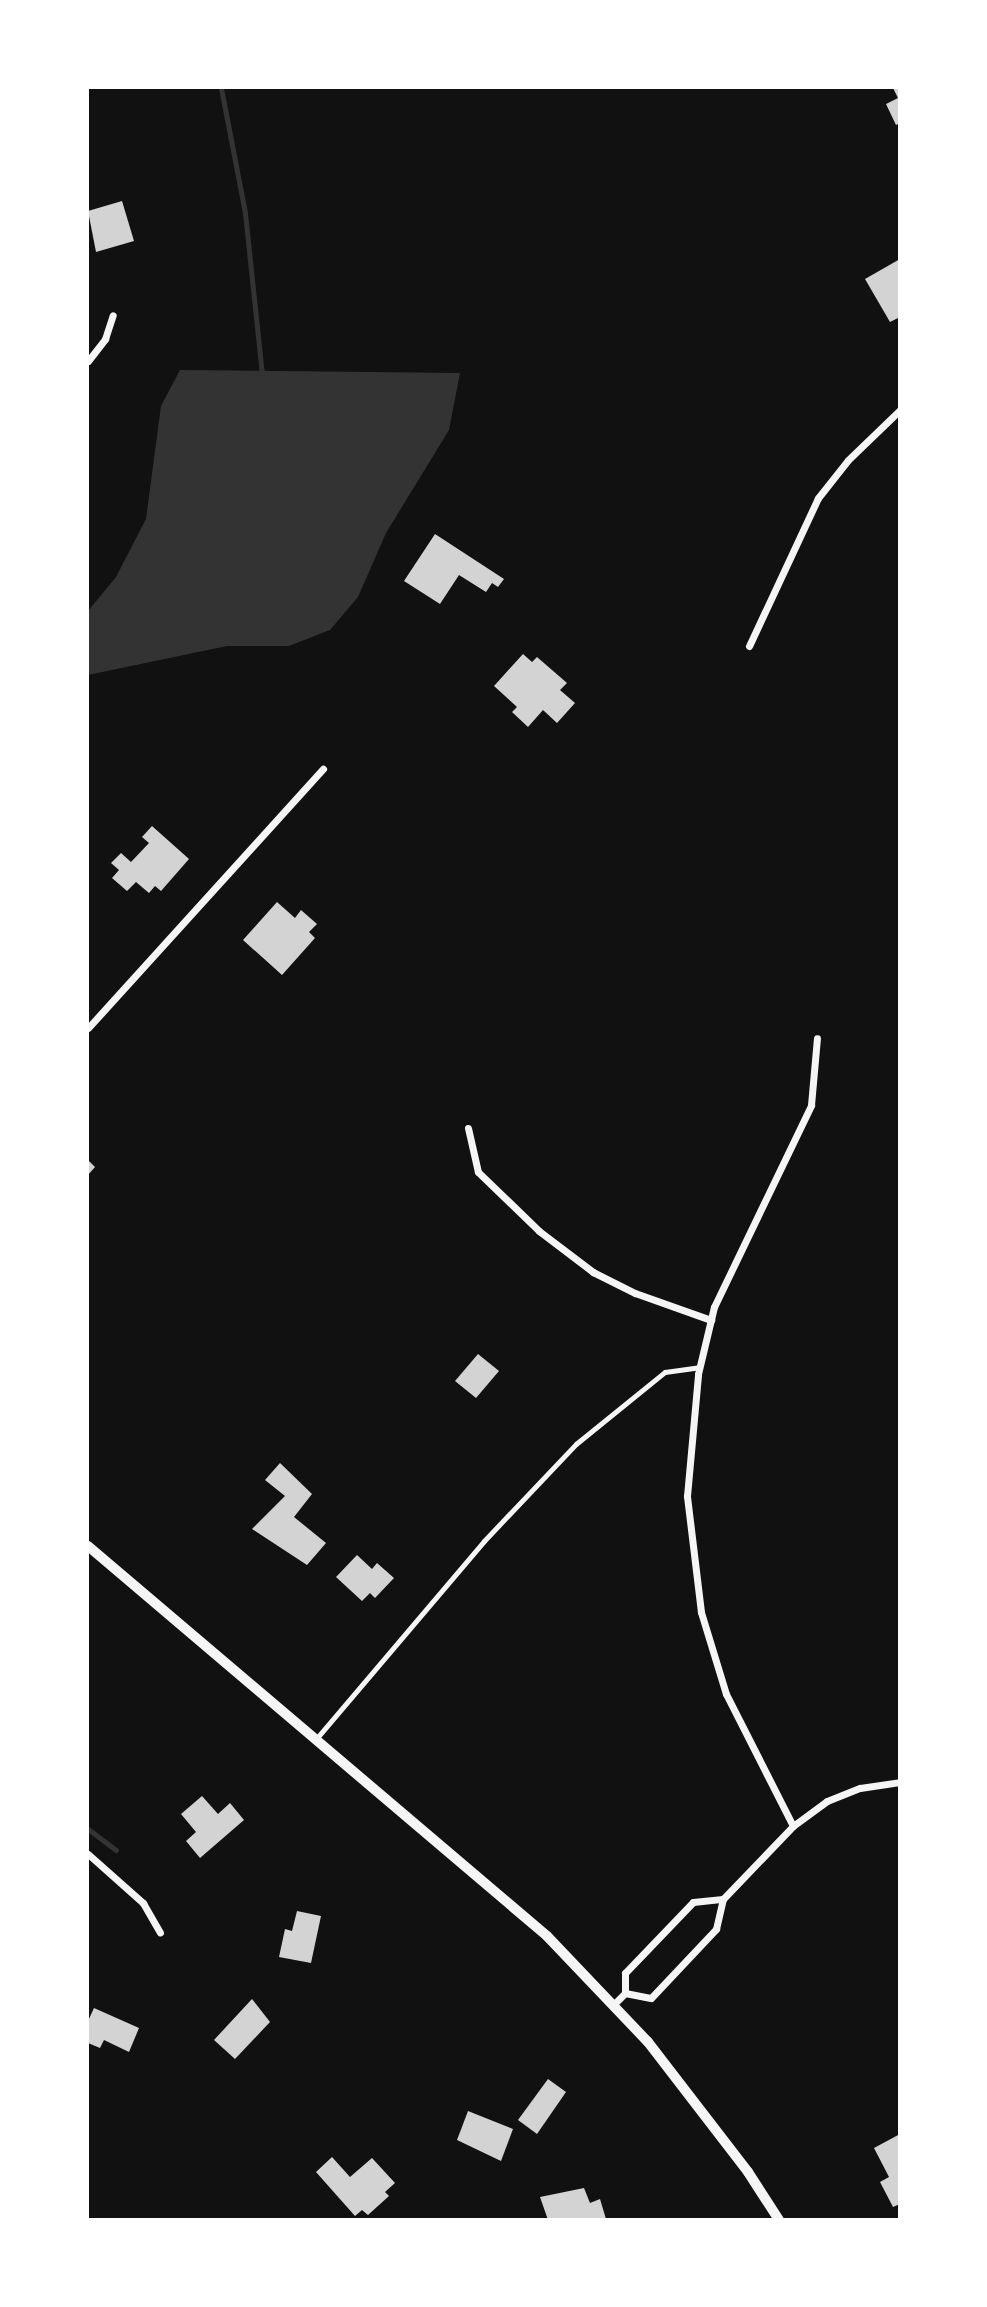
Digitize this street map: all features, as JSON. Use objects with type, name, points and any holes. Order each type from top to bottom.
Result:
[{"type":"street","points":[[88,361],[105,339],[113,315]]},
{"type":"street","points":[[749,646],[818,498],[848,460],[900,410]]},
{"type":"street","points":[[88,1028],[323,769]]},
{"type":"street","points":[[793,1826],[726,1694],[701,1612],[687,1496],[700,1367],[711,1320],[811,1105],[817,1038]]},
{"type":"street","points":[[468,1128],[478,1172],[540,1231],[593,1272],[635,1293],[711,1320]]},
{"type":"street","points":[[88,1546],[547,1936],[614,2004],[699,2106],[779,2220]]},
{"type":"street","points":[[625,1993],[651,1998],[716,1929],[723,1899],[793,1826],[827,1801],[860,1788],[900,1782]]},
{"type":"street","points":[[88,1854],[143,1903],[160,1933]]},
{"type":"street","points":[[614,2004],[625,1993],[625,1973],[693,1902],[723,1899]]},
{"type":"lane","points":[[317,1739],[484,1541],[576,1444],[666,1372],[700,1367]]},
{"type":"shaded area","points":[[180,370],[460,373],[449,430],[386,533],[358,597],[330,630],[289,646],[227,646],[88,675],[88,611],[116,577],[146,519],[161,406]]},
{"type":"building","points":[[893,88],[900,88],[900,123],[896,125],[886,104],[898,98]]},
{"type":"building","points":[[122,201],[134,241],[96,252],[88,211]]},
{"type":"building","points":[[900,259],[900,317],[890,322],[865,279]]},
{"type":"building","points":[[435,534],[504,579],[498,587],[492,583],[486,592],[459,575],[440,604],[404,581]]},
{"type":"building","points":[[523,654],[532,662],[537,657],[567,683],[560,690],[575,703],[557,723],[543,710],[528,727],[512,712],[517,707],[494,686]]},
{"type":"building","points":[[152,826],[189,859],[161,891],[155,886],[149,893],[136,882],[127,891],[112,878],[119,870],[111,863],[121,853],[131,862],[149,843],[142,837]]},
{"type":"building","points":[[277,902],[295,918],[301,910],[317,924],[309,932],[315,938],[282,975],[243,940]]},
{"type":"building","points":[[88,1160],[95,1167],[88,1175]]},
{"type":"building","points":[[478,1354],[499,1371],[476,1398],[455,1381]]},
{"type":"building","points":[[280,1463],[312,1494],[294,1517],[326,1543],[307,1565],[252,1529],[285,1496],[265,1480]]},
{"type":"building","points":[[357,1555],[372,1569],[377,1563],[394,1578],[375,1598],[370,1593],[362,1601],[336,1577]]},
{"type":"building","points":[[202,1796],[218,1814],[230,1803],[244,1820],[200,1858],[186,1841],[196,1832],[181,1814]]},
{"type":"building","points":[[297,1911],[321,1916],[311,1963],[279,1957],[285,1929],[292,1931]]},
{"type":"building","points":[[252,1999],[270,2022],[235,2059],[214,2040]]},
{"type":"building","points":[[94,2008],[139,2028],[129,2052],[104,2040],[100,2048],[88,2043],[88,2021]]},
{"type":"building","points":[[548,2079],[566,2092],[537,2134],[518,2120]]},
{"type":"building","points":[[468,2111],[513,2129],[501,2161],[457,2140]]},
{"type":"building","points":[[900,2134],[900,2204],[893,2207],[880,2182],[889,2177],[874,2148]]},
{"type":"building","points":[[332,2157],[350,2177],[372,2158],[395,2183],[385,2192],[389,2196],[368,2215],[362,2210],[355,2216],[316,2172]]},
{"type":"building","points":[[584,2188],[590,2203],[600,2199],[606,2219],[548,2220],[540,2197]]},
{"type":"waterway","points":[[221,88],[245,213],[262,376]]},
{"type":"waterway","points":[[88,1829],[116,1850]]}]
